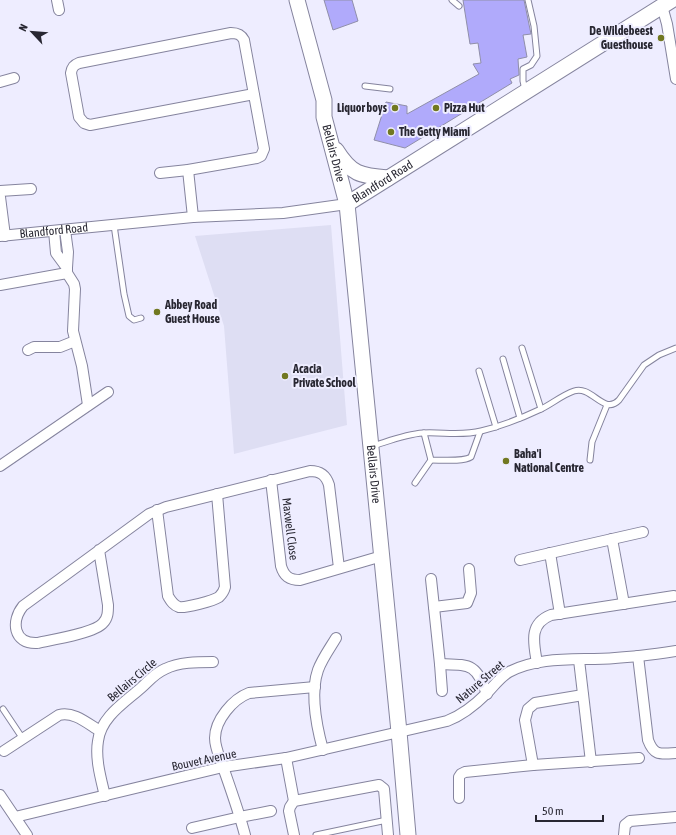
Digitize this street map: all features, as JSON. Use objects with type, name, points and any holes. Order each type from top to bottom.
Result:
[{"type":"street","name":"Bellairs Drive","points":[[288,0],[315,102],[324,117]]},
{"type":"street","name":"Bellairs Drive","points":[[298,0],[324,100],[324,117],[347,204],[408,835]]},
{"type":"street","name":"Blandford Road","points":[[3,236],[193,217],[283,212],[347,204],[671,2]]},
{"type":"street","points":[[671,2],[667,24],[676,79]]},
{"type":"street","points":[[160,173],[188,170],[257,158],[261,156],[264,149],[254,94],[244,40],[240,34],[231,33],[75,64],[71,70],[79,117],[84,123],[90,125],[254,94]]},
{"type":"street","points":[[0,82],[14,78]]},
{"type":"street","points":[[330,141],[344,163],[355,171],[369,176],[388,178]]},
{"type":"street","points":[[188,170],[193,217]]},
{"type":"street","points":[[0,191],[31,189]]},
{"type":"street","points":[[0,197],[3,236]]},
{"type":"street","points":[[65,230],[68,252],[67,270]]},
{"type":"street","points":[[54,231],[56,253],[67,270],[75,289],[73,331],[82,366],[88,406]]},
{"type":"street","points":[[0,285],[67,270]]},
{"type":"street","points":[[28,350],[34,347],[60,347],[75,341]]},
{"type":"street","points":[[0,466],[108,392]]},
{"type":"street","points":[[99,550],[108,605],[108,613],[103,624],[93,630],[37,643],[23,641],[16,631],[16,626],[18,612],[23,606],[141,519],[157,510],[271,480],[310,471],[317,471],[323,474],[327,479],[329,484],[338,568]]},
{"type":"street","name":"Maxwell Close","points":[[271,480],[281,566],[288,578],[300,580],[382,556]]},
{"type":"street","points":[[157,510],[168,596],[171,602],[179,607],[185,607],[214,600],[220,596],[225,586],[217,494]]},
{"type":"street","points":[[520,560],[643,532]]},
{"type":"street","points":[[612,539],[624,604]]},
{"type":"street","points":[[550,553],[560,614]]},
{"type":"street","points":[[434,607],[467,603],[471,593],[469,569]]},
{"type":"street","points":[[431,578],[442,691]]},
{"type":"street","points":[[537,663],[534,632],[538,623],[543,618],[674,596]]},
{"type":"street","points":[[323,750],[316,718],[315,687],[318,669],[336,638]]},
{"type":"street","name":"Nature Street","points":[[399,732],[447,721],[460,716],[487,694],[500,679],[517,668],[537,663],[638,656],[676,651]]},
{"type":"street","points":[[638,656],[648,740],[652,749],[658,753],[676,753]]},
{"type":"street","points":[[579,660],[591,762]]},
{"type":"street","name":"Bellairs Circle","points":[[105,796],[97,754],[100,732],[108,719],[119,706],[162,670],[185,663],[213,662]]},
{"type":"street","points":[[440,664],[468,666],[475,670],[480,675],[487,694]]},
{"type":"street","points":[[245,835],[215,744],[216,730],[223,715],[235,701],[242,696],[256,691],[315,687]]},
{"type":"street","points":[[533,765],[525,720],[528,709],[538,702],[583,695]]},
{"type":"street","points":[[4,751],[59,715],[65,713],[75,716],[100,732]]},
{"type":"street","name":"Bouvet Avenue","points":[[15,817],[223,767],[286,758],[399,732]]},
{"type":"street","points":[[286,758],[294,801],[289,811],[294,835]]},
{"type":"street","points":[[459,798],[458,781],[459,777],[463,773],[533,765],[640,758]]},
{"type":"street","points":[[294,801],[379,785],[384,789],[388,835]]},
{"type":"street","points":[[0,795],[27,835]]},
{"type":"street","points":[[192,828],[271,811]]},
{"type":"street","points":[[624,835],[625,825],[630,821],[676,817]]},
{"type":"lane","points":[[452,0],[459,6]]},
{"type":"lane","points":[[526,91],[523,81],[523,69],[531,65],[537,56],[534,26],[528,0]]},
{"type":"lane","points":[[365,86],[390,89]]},
{"type":"lane","points":[[114,225],[124,294],[129,316],[134,320],[141,318]]},
{"type":"lane","points":[[522,348],[541,409]]},
{"type":"lane","points":[[370,447],[414,434],[465,434],[480,432],[541,409],[574,391],[580,390],[591,394],[607,405],[616,404],[644,365],[660,355],[676,348]]},
{"type":"lane","points":[[503,359],[520,418]]},
{"type":"lane","points":[[479,371],[496,427]]},
{"type":"lane","points":[[590,460],[592,442],[607,405]]},
{"type":"lane","points":[[432,460],[465,459],[472,457],[480,432]]},
{"type":"lane","points":[[424,433],[432,460]]},
{"type":"lane","points":[[415,483],[432,460]]},
{"type":"lane","points":[[3,709],[23,739]]},
{"type":"lane","points":[[316,835],[387,820]]},
{"type":"shaded area","name":"Acacia Private School","points":[[331,225],[347,425],[234,454],[224,326],[195,236]]},
{"type":"building","points":[[324,0],[352,0],[358,21],[333,30]]},
{"type":"building","points":[[463,0],[524,0],[531,34],[523,35],[527,57],[518,59],[519,75],[510,79],[512,83],[405,148],[374,140],[386,102],[407,106],[407,114],[479,74],[473,64],[481,63],[478,43],[470,44]]},
{"type":"place","name":"De Wildebeest Guesthouse","points":[[661,38]]},
{"type":"place","name":"Liquor boys","points":[[395,108]]},
{"type":"place","name":"Pizza Hut","points":[[436,108]]},
{"type":"place","name":"The Getty Miami","points":[[391,132]]},
{"type":"place","name":"Abbey Road Guest House","points":[[157,312]]},
{"type":"place","name":"Acacia Private School","points":[[285,376]]},
{"type":"place","name":"Baha'i National Centre","points":[[506,461]]}]
